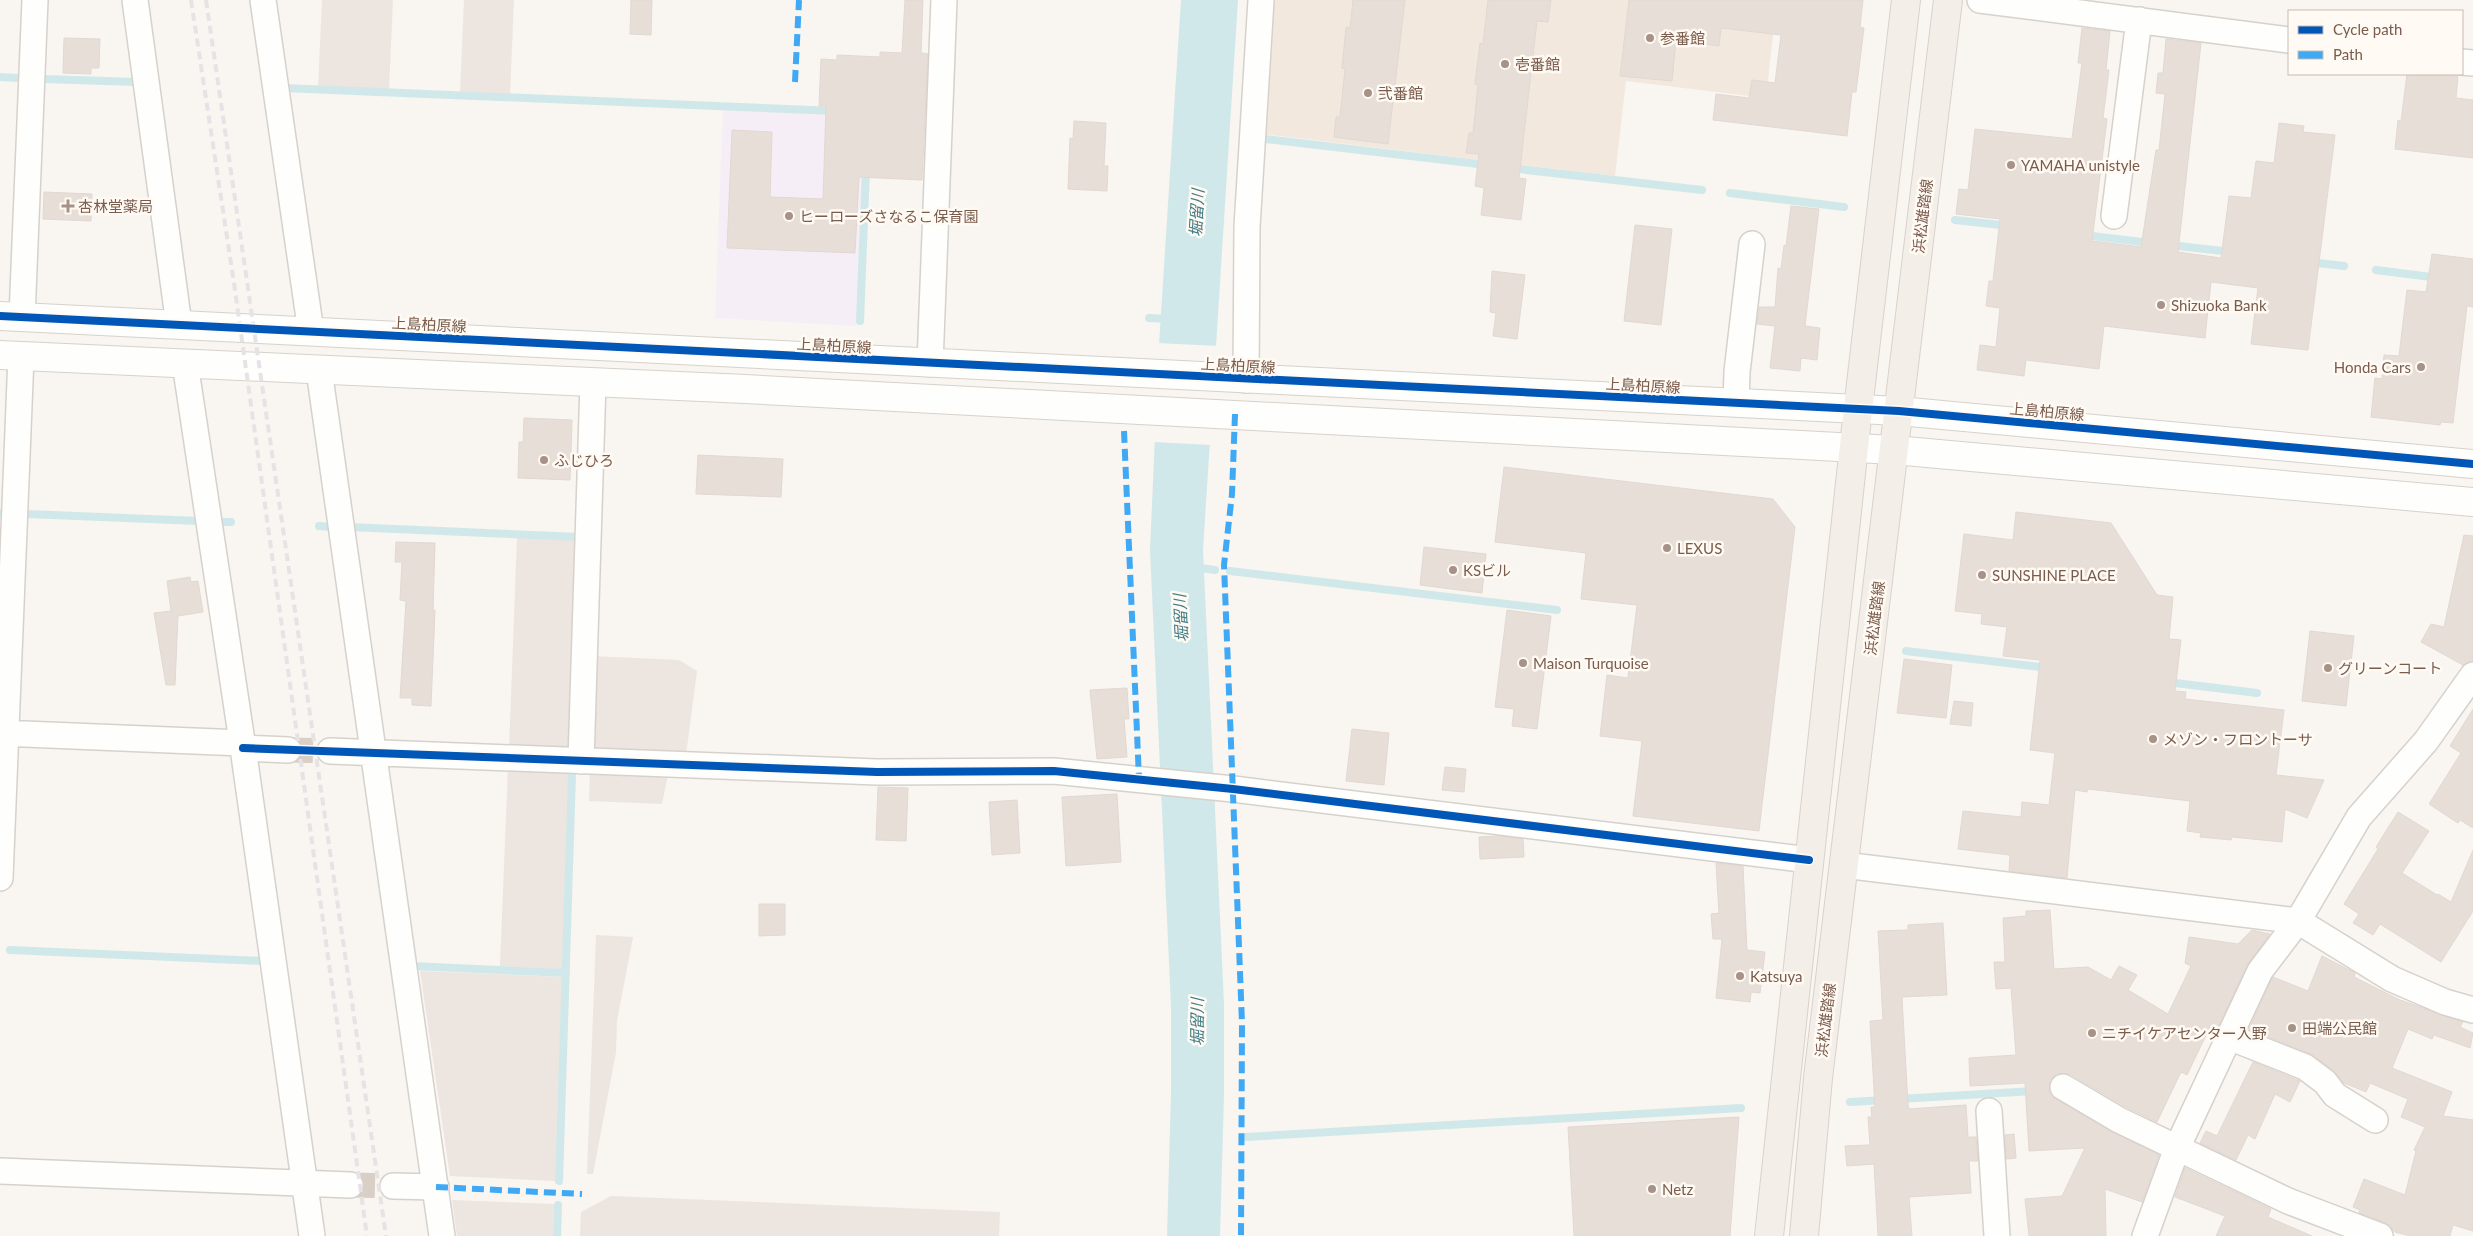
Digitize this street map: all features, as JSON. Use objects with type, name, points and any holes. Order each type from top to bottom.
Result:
[{"type":"main road","points":[[1769,1236],[1858,409],[1906,0]]},
{"type":"main road","name":"浜松雄踏線","points":[[1804,1236],[1816,1097],[1948,0]]},
{"type":"street","points":[[11,317],[34,0]]},
{"type":"street","points":[[135,0],[179,325]]},
{"type":"street","points":[[262,0],[311,332]]},
{"type":"street","points":[[930,364],[944,0]]},
{"type":"street","points":[[1239,379],[1261,0]]},
{"type":"street","points":[[1980,0],[2288,40]]},
{"type":"street","points":[[2114,216],[2138,20]]},
{"type":"street","points":[[1736,403],[1737,372],[1752,244]]},
{"type":"street","name":"上島柏原線","points":[[11,317],[1899,411],[2473,464]]},
{"type":"street","points":[[0,878],[10,356],[1138,409],[1894,450],[2473,502]]},
{"type":"street","points":[[185,364],[312,1236]]},
{"type":"street","points":[[320,370],[442,1236]]},
{"type":"street","points":[[581,761],[593,383]]},
{"type":"street","points":[[2145,1236],[2177,1148],[2260,972],[2298,921],[2359,817],[2426,741],[2471,681]]},
{"type":"street","points":[[3,733],[242,745],[288,750]]},
{"type":"street","points":[[330,751],[877,772],[1054,771],[1228,788],[1809,860]]},
{"type":"street","points":[[1844,865],[2298,921],[2392,979],[2445,1002],[2473,1010]]},
{"type":"street","points":[[2229,1037],[2305,1067],[2325,1082],[2335,1095],[2375,1120]]},
{"type":"street","points":[[2063,1087],[2119,1120],[2288,1201],[2323,1226],[2380,1236]]},
{"type":"street","points":[[1989,1111],[1997,1236]]},
{"type":"street","points":[[0,1171],[350,1185]]},
{"type":"street","points":[[393,1186],[436,1187]]},
{"type":"shaded area","points":[[322,0],[393,0],[389,90],[318,87]]},
{"type":"shaded area","points":[[464,0],[514,0],[510,95],[460,93]]},
{"type":"shaded area","points":[[1271,0],[1777,0],[1766,98],[1626,81],[1615,176],[1263,134]]},
{"type":"shaded area","name":"ヒーローズさなるこ保育園","points":[[723,108],[864,114],[856,326],[715,318]]},
{"type":"shaded area","points":[[517,538],[576,540],[569,751],[509,749]]},
{"type":"shaded area","points":[[592,656],[679,660],[697,671],[686,755],[588,752]]},
{"type":"shaded area","points":[[508,767],[569,770],[562,969],[500,966]]},
{"type":"shaded area","points":[[590,771],[668,774],[662,804],[589,801]]},
{"type":"shaded area","points":[[596,935],[633,937],[617,1021],[616,1052],[593,1174],[587,1174]]},
{"type":"shaded area","points":[[420,971],[562,977],[555,1181],[450,1176]]},
{"type":"shaded area","points":[[611,1196],[1000,1212],[999,1236],[580,1236],[581,1212]]},
{"type":"shaded area","points":[[452,1200],[554,1204],[553,1236],[457,1236]]},
{"type":"water","name":"堀留川","points":[[1181,0],[1238,0],[1203,550],[1224,1004],[1224,1094],[1220,1236],[1167,1236],[1171,1093],[1171,1006],[1150,550],[1159,345]]},
{"type":"pier","points":[[1157,343],[1219,346],[1211,445],[1153,442]]},
{"type":"building","points":[[631,0],[652,0],[651,35],[630,34]]},
{"type":"building","points":[[905,0],[923,0],[921,53],[928,54],[922,180],[859,177],[855,253],[727,248],[732,130],[772,132],[770,197],[823,199],[826,106],[819,106],[821,59],[837,60],[837,55],[880,57],[880,52],[902,53]]},
{"type":"building","name":"弐番館","points":[[1353,0],[1405,0],[1388,144],[1334,137],[1336,117],[1340,117],[1345,69],[1342,68],[1346,27],[1350,28]]},
{"type":"building","name":"壱番館","points":[[1488,0],[1551,0],[1548,22],[1537,21],[1519,178],[1526,179],[1521,220],[1481,215],[1484,188],[1475,186],[1479,154],[1466,153],[1469,133],[1473,133],[1478,85],[1475,84],[1480,43],[1483,44]]},
{"type":"building","points":[[1629,0],[1863,0],[1860,27],[1864,28],[1856,92],[1852,92],[1847,136],[1713,120],[1716,94],[1749,98],[1752,80],[1775,83],[1781,35],[1721,28],[1719,46],[1676,40],[1672,81],[1620,76]]},
{"type":"building","points":[[2082,28],[2110,31],[2106,70],[2109,70],[2103,118],[2107,119],[2092,241],[2141,247],[2156,150],[2159,150],[2165,94],[2156,93],[2158,73],[2163,73],[2166,39],[2201,43],[2178,252],[2221,258],[2229,196],[2251,198],[2256,161],[2274,163],[2279,123],[2304,126],[2303,132],[2335,135],[2308,350],[2251,344],[2258,288],[2211,282],[2205,338],[2104,326],[2099,369],[2026,360],[2024,376],[1977,370],[1980,345],[1996,347],[2000,308],[1986,306],[1989,281],[1993,281],[2000,219],[1956,214],[1959,189],[1968,190],[1975,129],[2072,139],[2082,63],[2078,63]]},
{"type":"building","points":[[64,38],[100,39],[99,68],[91,68],[91,74],[63,73]]},
{"type":"building","points":[[2407,75],[2458,76],[2456,98],[2473,100],[2473,158],[2395,149],[2398,120],[2401,121]]},
{"type":"building","points":[[1074,121],[1106,123],[1104,166],[1108,166],[1107,191],[1068,189],[1070,138],[1073,139]]},
{"type":"building","name":"杏林堂薬局","points":[[44,192],[92,194],[91,221],[43,219]]},
{"type":"building","points":[[1791,206],[1819,209],[1805,326],[1820,328],[1817,360],[1801,358],[1800,371],[1770,368],[1775,326],[1757,324],[1759,307],[1775,307],[1778,268],[1781,269],[1784,245],[1786,246]]},
{"type":"building","points":[[1635,225],[1672,229],[1661,325],[1624,321]]},
{"type":"building","name":"Honda Cars","points":[[2432,254],[2473,259],[2473,307],[2467,306],[2453,423],[2441,422],[2440,425],[2371,417],[2375,378],[2382,379],[2384,355],[2399,356],[2407,290],[2426,292]]},
{"type":"building","points":[[1492,271],[1525,275],[1517,339],[1493,336],[1496,313],[1490,312]]},
{"type":"building","name":"ふじひろ","points":[[524,418],[572,420],[570,480],[518,478],[519,442],[523,442]]},
{"type":"building","points":[[698,455],[783,459],[781,497],[696,494]]},
{"type":"building","points":[[1504,467],[1773,499],[1795,527],[1759,831],[1633,816],[1642,741],[1600,736],[1607,675],[1628,678],[1637,605],[1581,599],[1586,553],[1495,542]]},
{"type":"building","points":[[2016,512],[2111,523],[2157,595],[2173,597],[2169,639],[2181,640],[2175,691],[2186,692],[2185,699],[2284,710],[2276,775],[2324,780],[2307,818],[2285,809],[2282,842],[2232,837],[2231,840],[2200,837],[2201,833],[2187,831],[2190,801],[2088,789],[2087,792],[2075,790],[2067,878],[2009,871],[2010,855],[1958,849],[1963,811],[2021,817],[2022,802],[2049,805],[2055,753],[2030,750],[2040,660],[2003,656],[2007,627],[1981,624],[1982,614],[1955,611],[1964,534],[2013,540]]},
{"type":"building","points":[[2464,535],[2473,536],[2473,661],[2463,665],[2421,642],[2431,624],[2444,627]]},
{"type":"building","points":[[396,542],[435,543],[433,610],[435,610],[431,706],[412,705],[412,698],[400,698],[406,601],[400,600],[402,562],[395,562]]},
{"type":"building","name":"KSビル","points":[[1424,547],[1486,554],[1482,593],[1420,585]]},
{"type":"building","points":[[190,577],[191,582],[198,581],[203,612],[178,616],[175,685],[166,685],[154,613],[171,611],[167,581]]},
{"type":"building","name":"Maison Turquoise","points":[[1507,610],[1551,616],[1537,729],[1512,726],[1514,709],[1495,707]]},
{"type":"building","name":"グリーンコート","points":[[2310,631],[2354,636],[2346,706],[2302,701]]},
{"type":"building","points":[[1904,659],[1952,665],[1946,718],[1897,713]]},
{"type":"building","points":[[1127,688],[1129,719],[1124,719],[1127,757],[1097,759],[1090,690]]},
{"type":"building","points":[[1954,701],[1973,703],[1971,726],[1950,724]]},
{"type":"building","points":[[2473,709],[2473,828],[2460,820],[2458,823],[2429,804],[2461,753],[2450,746]]},
{"type":"building","points":[[1352,729],[1389,733],[1384,785],[1346,781]]},
{"type":"building","points":[[1445,767],[1466,769],[1464,792],[1442,790]]},
{"type":"building","points":[[878,787],[908,788],[906,841],[876,840]]},
{"type":"building","points":[[1117,794],[1121,862],[1066,866],[1062,797]]},
{"type":"building","points":[[1017,800],[1020,853],[992,855],[989,802]]},
{"type":"building","points":[[2398,812],[2429,831],[2402,873],[2451,902],[2473,850],[2473,911],[2441,962],[2380,924],[2373,935],[2353,923],[2359,914],[2344,904]]},
{"type":"building","points":[[1499,836],[1523,839],[1524,857],[1480,859],[1479,837]]},
{"type":"building","points":[[1716,863],[1743,866],[1747,950],[1765,952],[1760,993],[1751,992],[1750,1002],[1716,998],[1722,939],[1713,939],[1711,914],[1719,913]]},
{"type":"building","points":[[759,904],[785,904],[785,935],[759,936]]},
{"type":"building","points":[[2050,910],[2054,969],[2088,967],[2111,980],[2119,966],[2137,975],[2128,990],[2168,1014],[2191,966],[2185,963],[2189,937],[2238,944],[2252,930],[2270,934],[2247,965],[2216,1032],[2209,1029],[2187,1075],[2181,1072],[2157,1122],[2126,1107],[2070,1074],[2056,1074],[2050,1080],[2050,1094],[2056,1099],[2112,1132],[2159,1155],[2142,1202],[2105,1189],[2106,1236],[2029,1236],[2025,1199],[2062,1196],[2085,1148],[2029,1151],[2025,1083],[1970,1086],[1969,1058],[2016,1055],[2011,988],[1996,989],[1994,962],[2005,962],[2003,918],[2026,916],[2026,911]]},
{"type":"building","points":[[1943,923],[1947,995],[1902,997],[1908,1105],[1909,1109],[1966,1105],[1968,1137],[1976,1137],[1978,1161],[1969,1161],[1971,1193],[1909,1197],[1912,1236],[1878,1236],[1874,1164],[1847,1166],[1845,1146],[1870,1145],[1868,1117],[1872,1117],[1871,1107],[1875,1107],[1870,1021],[1883,1020],[1878,931],[1908,930],[1908,925]]},
{"type":"building","points":[[2322,956],[2355,973],[2354,977],[2400,1000],[2463,1022],[2460,1027],[2473,1033],[2470,1048],[2434,1035],[2432,1039],[2408,1029],[2392,1068],[2452,1092],[2443,1116],[2473,1120],[2473,1231],[2453,1225],[2450,1236],[2410,1236],[2395,1232],[2386,1223],[2359,1213],[2360,1210],[2353,1207],[2364,1179],[2405,1195],[2416,1151],[2414,1150],[2425,1127],[2401,1117],[2408,1099],[2370,1083],[2366,1092],[2344,1083],[2334,1071],[2313,1055],[2249,1029],[2273,977],[2308,991]]},
{"type":"building","points":[[2253,1062],[2300,1081],[2290,1102],[2275,1094],[2255,1139],[2248,1135],[2236,1160],[2200,1143],[2206,1131],[2217,1136]]},
{"type":"building","name":"Netz","points":[[1739,1117],[1730,1236],[1574,1236],[1568,1127]]},
{"type":"building","points":[[2014,1134],[2016,1158],[2006,1159],[2005,1135]]},
{"type":"building","points":[[2185,1168],[2271,1209],[2268,1217],[2312,1236],[2216,1236],[2225,1216],[2175,1197]]},
{"type":"waterway","points":[[0,77],[18,78]]},
{"type":"waterway","points":[[45,79],[135,82]]},
{"type":"waterway","points":[[283,88],[836,111]]},
{"type":"waterway","points":[[1265,139],[1487,165]]},
{"type":"waterway","points":[[1510,168],[1702,190]]},
{"type":"waterway","points":[[860,321],[866,169]]},
{"type":"waterway","points":[[1730,193],[1844,207]]},
{"type":"waterway","points":[[1955,220],[2010,226]]},
{"type":"waterway","points":[[2083,235],[2151,243]]},
{"type":"waterway","points":[[2170,245],[2231,252]]},
{"type":"waterway","points":[[2309,262],[2344,266]]},
{"type":"waterway","points":[[2376,270],[2439,278]]},
{"type":"waterway","points":[[1149,318],[1170,319]]},
{"type":"waterway","points":[[28,514],[199,521]]},
{"type":"waterway","points":[[218,522],[231,522]]},
{"type":"waterway","points":[[319,526],[332,527]]},
{"type":"waterway","points":[[348,527],[580,537]]},
{"type":"waterway","points":[[1194,567],[1215,570]]},
{"type":"waterway","points":[[1230,571],[1557,610]]},
{"type":"waterway","points":[[1906,651],[2049,668]]},
{"type":"waterway","points":[[2167,682],[2257,693]]},
{"type":"waterway","points":[[559,1181],[572,774]]},
{"type":"waterway","points":[[10,950],[263,961]]},
{"type":"waterway","points":[[411,966],[566,973]]},
{"type":"waterway","points":[[1899,1099],[2034,1091]]},
{"type":"waterway","points":[[1850,1102],[1885,1100]]},
{"type":"waterway","points":[[1246,1137],[1741,1108]]},
{"type":"waterway","points":[[557,1236],[558,1205]]},
{"type":"tunnel","points":[[288,750],[330,751]]},
{"type":"tunnel","points":[[350,1185],[393,1186]]},
{"type":"railway","points":[[191,0],[234,283],[367,1236]]},
{"type":"railway","points":[[206,0],[386,1236]]},
{"type":"marked path","points":[[795,82],[799,0]]},
{"type":"marked path","points":[[1235,414],[1232,494],[1224,565],[1242,1023],[1241,1236]]},
{"type":"marked path","points":[[1124,431],[1139,779]]},
{"type":"marked path","points":[[436,1187],[582,1194]]},
{"type":"cycle path","points":[[0,316],[1899,411],[2473,464]]},
{"type":"cycle path","points":[[243,748],[877,772],[1054,771],[1233,789],[1809,860]]},
{"type":"place","name":"参番館","points":[[1650,38]]},
{"type":"place","name":"壱番館","points":[[1505,64]]},
{"type":"place","name":"弐番館","points":[[1368,93]]},
{"type":"place","name":"YAMAHA unistyle","points":[[2011,165]]},
{"type":"place","name":"杏林堂薬局","points":[[68,206]]},
{"type":"place","name":"ヒーローズさなるこ保育園","points":[[789,216]]},
{"type":"place","name":"Shizuoka Bank","points":[[2161,305]]},
{"type":"place","name":"Honda Cars","points":[[2421,367]]},
{"type":"place","name":"ふじひろ","points":[[544,460]]},
{"type":"place","name":"LEXUS","points":[[1667,548]]},
{"type":"place","name":"KSビル","points":[[1453,570]]},
{"type":"place","name":"SUNSHINE PLACE","points":[[1982,575]]},
{"type":"place","name":"Maison Turquoise","points":[[1523,663]]},
{"type":"place","name":"グリーンコート","points":[[2328,668]]},
{"type":"place","name":"メゾン・フロントーサ","points":[[2153,739]]},
{"type":"place","name":"Katsuya","points":[[1740,976]]},
{"type":"place","name":"田端公民館","points":[[2292,1028]]},
{"type":"place","name":"ニチイケアセンター入野","points":[[2092,1033]]},
{"type":"place","name":"Netz","points":[[1652,1189]]}]
